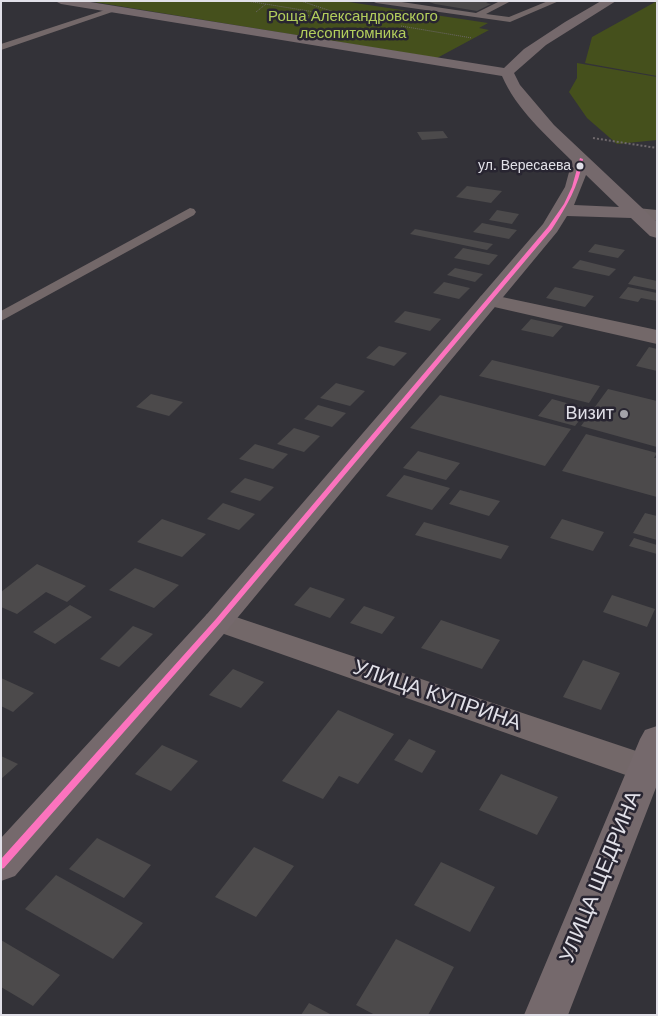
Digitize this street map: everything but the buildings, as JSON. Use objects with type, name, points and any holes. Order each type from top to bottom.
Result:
[{"type":"main road","points":[[62,1],[507,73]]},
{"type":"main road","points":[[507,73],[528,53],[610,1]]},
{"type":"main road","points":[[507,73],[508,80],[532,112],[657,232]]},
{"type":"main road","points":[[1,865],[218,620],[550,228],[562,210],[579,176],[581,159]]},
{"type":"main road","points":[[562,210],[637,213]]},
{"type":"main road","name":"УЛИЦА ЩЕДРИНА","points":[[546,1015],[653,760]]},
{"type":"street","points":[[637,213],[657,216]]},
{"type":"street","points":[[488,300],[657,337]]},
{"type":"street","name":"УЛИЦА КУПРИНА","points":[[218,620],[653,760]]},
{"type":"lane","points":[[376,1],[510,20],[555,1]]},
{"type":"lane","points":[[475,16],[507,1]]},
{"type":"lane","points":[[1,48],[114,10]]},
{"type":"lane","points":[[1,317],[190,212]]},
{"type":"lane","points":[[1,303],[18,308]]},
{"type":"path","points":[[247,1],[374,22]]},
{"type":"path","points":[[301,1],[345,17]]},
{"type":"path","points":[[255,12],[266,4]]},
{"type":"path","points":[[394,25],[472,38]]},
{"type":"path","points":[[553,132],[657,148]]},
{"type":"green space","name":"Роща Александровского лесопитомника","points":[[88,1],[342,1],[488,23],[479,28],[489,30],[437,58]]},
{"type":"green space","points":[[657,1],[657,76],[585,63],[592,37]]},
{"type":"green space","points":[[577,63],[657,77],[657,140],[617,144],[587,118],[569,92],[577,78]]},
{"type":"transit line","points":[[1,865],[218,621],[550,228],[566,204],[574,187],[581,159]]},
{"type":"place","name":"ул. Вересаева","points":[[580,166]]},
{"type":"place","name":"Визит","points":[[624,414]]}]
